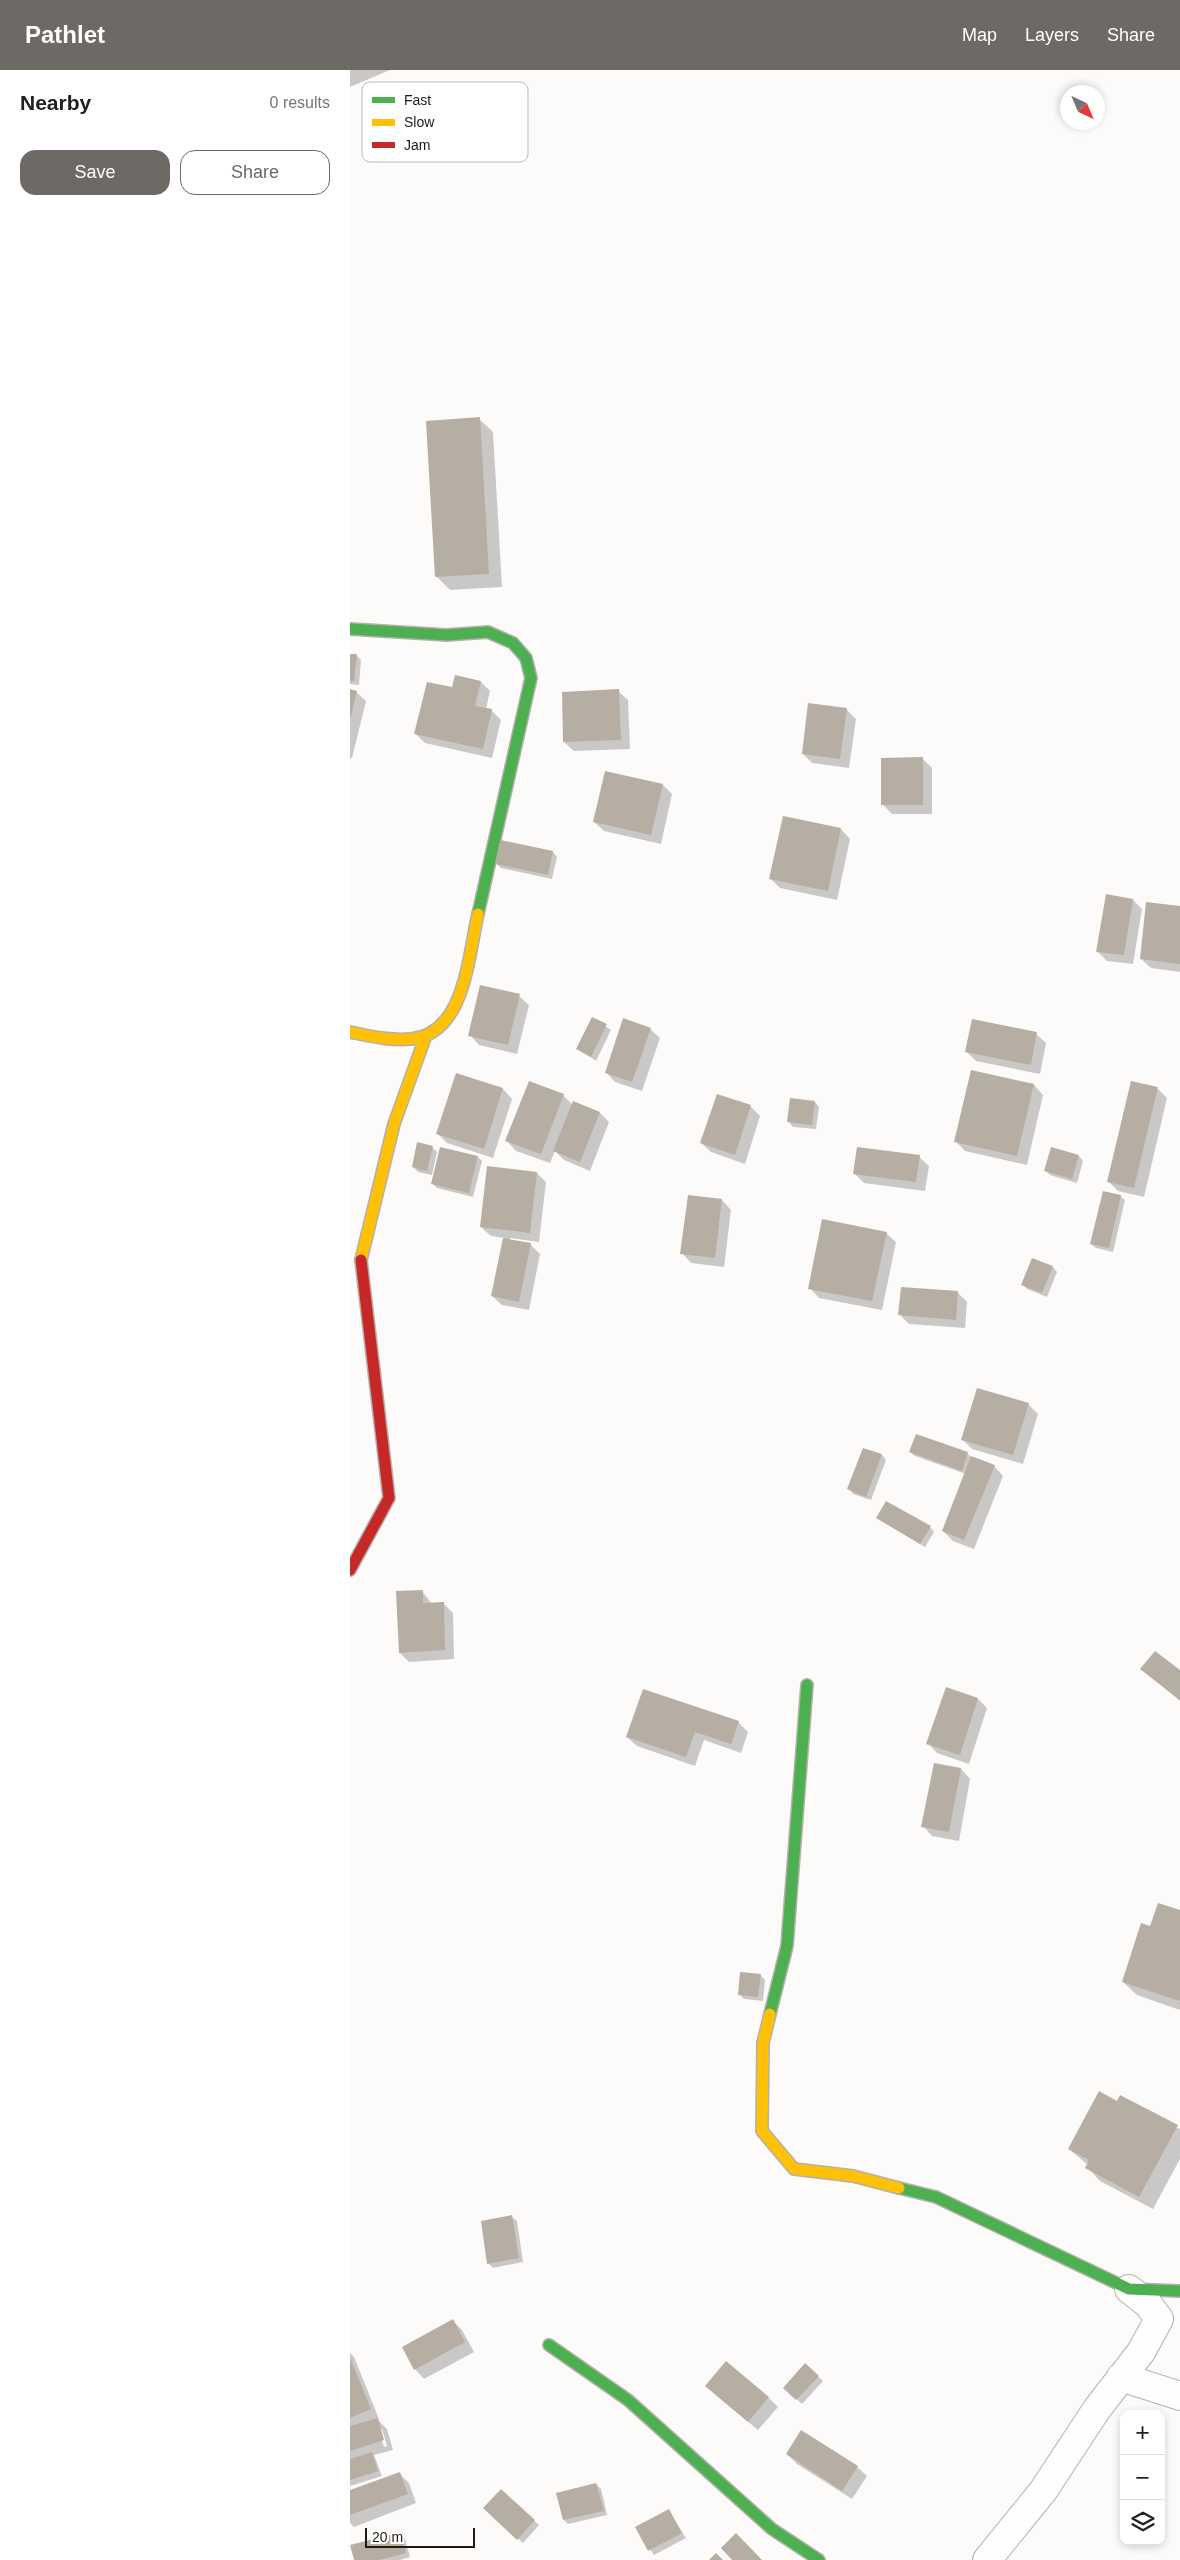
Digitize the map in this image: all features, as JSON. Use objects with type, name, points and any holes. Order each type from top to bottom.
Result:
[{"type":"street","points":[[350,629],[447,635],[488,632],[513,642],[526,658],[530,678],[460,993],[444,1024],[425,1038],[397,1040],[350,1032]]},
{"type":"street","points":[[350,1570],[389,1498],[361,1256],[394,1124],[425,1038]]},
{"type":"street","points":[[807,1685],[787,1946],[763,2043],[762,2131],[794,2169],[853,2176],[936,2197],[1129,2289],[1148,2304],[1159,2319],[1140,2352],[1097,2409],[1043,2491],[987,2560]]},
{"type":"street","points":[[1129,2289],[1180,2291]]},
{"type":"street","points":[[549,2344],[628,2400],[772,2529],[819,2560]]},
{"type":"street","points":[[1121,2377],[1180,2396]]},
{"type":"building","points":[[480,417],[489,574],[435,577],[426,421]]},
{"type":"building","points":[[350,654],[357,654],[354,681],[350,681]]},
{"type":"building","points":[[455,675],[481,681],[475,706],[492,709],[483,749],[414,734],[427,682],[452,687]]},
{"type":"building","points":[[350,689],[357,691],[351,716],[350,716]]},
{"type":"building","points":[[619,689],[621,740],[563,742],[562,692]]},
{"type":"building","points":[[808,703],[847,708],[840,759],[802,754]]},
{"type":"building","points":[[923,757],[923,805],[881,805],[881,758]]},
{"type":"building","points":[[605,771],[663,784],[651,835],[593,822]]},
{"type":"building","points":[[783,816],[841,828],[828,891],[769,879]]},
{"type":"building","points":[[501,840],[553,851],[548,875],[495,864]]},
{"type":"building","points":[[1106,894],[1133,899],[1124,955],[1096,952]]},
{"type":"building","points":[[1146,902],[1180,906],[1180,964],[1140,959]]},
{"type":"building","points":[[480,985],[520,994],[508,1045],[468,1036]]},
{"type":"building","points":[[592,1017],[607,1024],[591,1057],[576,1049]]},
{"type":"building","points":[[623,1018],[651,1028],[632,1082],[605,1073]]},
{"type":"building","points":[[972,1019],[1037,1032],[1031,1065],[965,1052]]},
{"type":"building","points":[[971,1070],[1034,1084],[1017,1156],[954,1142]]},
{"type":"building","points":[[456,1073],[503,1088],[484,1149],[436,1134]]},
{"type":"building","points":[[529,1081],[564,1094],[541,1154],[505,1141]]},
{"type":"building","points":[[1131,1081],[1158,1087],[1134,1188],[1107,1182]]},
{"type":"building","points":[[717,1094],[751,1105],[735,1155],[700,1143]]},
{"type":"building","points":[[790,1098],[815,1101],[812,1125],[787,1122]]},
{"type":"building","points":[[573,1101],[600,1112],[580,1162],[553,1151]]},
{"type":"building","points":[[417,1142],[433,1146],[427,1171],[412,1167]]},
{"type":"building","points":[[440,1147],[478,1156],[469,1193],[431,1184]]},
{"type":"building","points":[[857,1147],[920,1155],[916,1182],[853,1174]]},
{"type":"building","points":[[1051,1147],[1079,1155],[1072,1179],[1044,1171]]},
{"type":"building","points":[[487,1166],[537,1172],[530,1233],[480,1227]]},
{"type":"building","points":[[1103,1191],[1121,1195],[1109,1248],[1090,1244]]},
{"type":"building","points":[[688,1195],[722,1199],[715,1258],[680,1254]]},
{"type":"building","points":[[822,1219],[887,1232],[872,1301],[808,1289]]},
{"type":"building","points":[[503,1238],[531,1243],[519,1302],[491,1296]]},
{"type":"building","points":[[1032,1258],[1053,1266],[1042,1293],[1021,1285]]},
{"type":"building","points":[[901,1287],[958,1291],[956,1320],[898,1315]]},
{"type":"building","points":[[977,1388],[1029,1403],[1013,1455],[961,1440]]},
{"type":"building","points":[[916,1434],[968,1452],[962,1471],[909,1452]]},
{"type":"building","points":[[863,1448],[882,1454],[866,1497],[847,1489]]},
{"type":"building","points":[[971,1456],[995,1465],[964,1540],[942,1531]]},
{"type":"building","points":[[886,1501],[931,1526],[920,1544],[876,1518]]},
{"type":"building","points":[[423,1590],[423,1603],[444,1602],[445,1650],[399,1653],[396,1591]]},
{"type":"building","points":[[1155,1651],[1180,1670],[1180,1700],[1140,1669]]},
{"type":"building","points":[[946,1687],[978,1698],[960,1755],[926,1744]]},
{"type":"building","points":[[643,1689],[739,1721],[731,1744],[695,1732],[686,1757],[626,1737]]},
{"type":"building","points":[[934,1763],[961,1768],[949,1832],[921,1827]]},
{"type":"building","points":[[1158,1903],[1180,1910],[1180,2001],[1122,1982],[1141,1923],[1150,1926]]},
{"type":"building","points":[[740,1972],[761,1974],[758,1997],[738,1995]]},
{"type":"building","points":[[1099,2091],[1117,2101],[1120,2095],[1178,2125],[1139,2197],[1085,2168],[1089,2160],[1068,2149]]},
{"type":"building","points":[[512,2215],[519,2258],[487,2264],[481,2221]]},
{"type":"building","points":[[453,2319],[465,2342],[414,2370],[402,2347]]},
{"type":"building","points":[[350,2358],[371,2409],[350,2418]]},
{"type":"building","points":[[726,2361],[769,2397],[748,2422],[705,2386]]},
{"type":"building","points":[[805,2363],[819,2376],[796,2400],[783,2388]]},
{"type":"building","points":[[378,2418],[384,2440],[350,2451],[350,2426]]},
{"type":"building","points":[[801,2430],[858,2466],[842,2491],[786,2454]]},
{"type":"building","points":[[372,2452],[378,2471],[350,2480],[350,2459]]},
{"type":"building","points":[[400,2472],[408,2494],[350,2515],[350,2490]]},
{"type":"building","points":[[596,2483],[604,2511],[563,2520],[556,2493]]},
{"type":"building","points":[[501,2489],[535,2520],[517,2540],[483,2508]]},
{"type":"building","points":[[669,2509],[682,2533],[648,2551],[635,2527]]},
{"type":"building","points":[[401,2532],[406,2553],[379,2560],[354,2560],[350,2545]]},
{"type":"building","points":[[736,2533],[762,2560],[732,2560],[721,2548]]},
{"type":"building","points":[[716,2553],[723,2560],[709,2560]]},
{"type":"traffic: fast","points":[[350,629],[447,635],[488,632],[513,643],[526,658],[531,678],[478,914]]},
{"type":"traffic: fast","points":[[770,2014],[787,1946],[807,1685]]},
{"type":"traffic: fast","points":[[899,2188],[936,2197],[1129,2289],[1180,2291]]},
{"type":"traffic: fast","points":[[549,2345],[628,2400],[772,2529],[819,2560]]},
{"type":"traffic: slow","points":[[350,1032],[388,1039],[411,1039],[429,1034],[443,1023],[453,1009],[461,991],[467,971],[478,914]]},
{"type":"traffic: slow","points":[[361,1260],[394,1124],[425,1038]]},
{"type":"traffic: slow","points":[[770,2014],[763,2043],[762,2131],[794,2169],[853,2176],[899,2188]]},
{"type":"traffic: jam","points":[[350,1570],[389,1498],[361,1260]]}]
